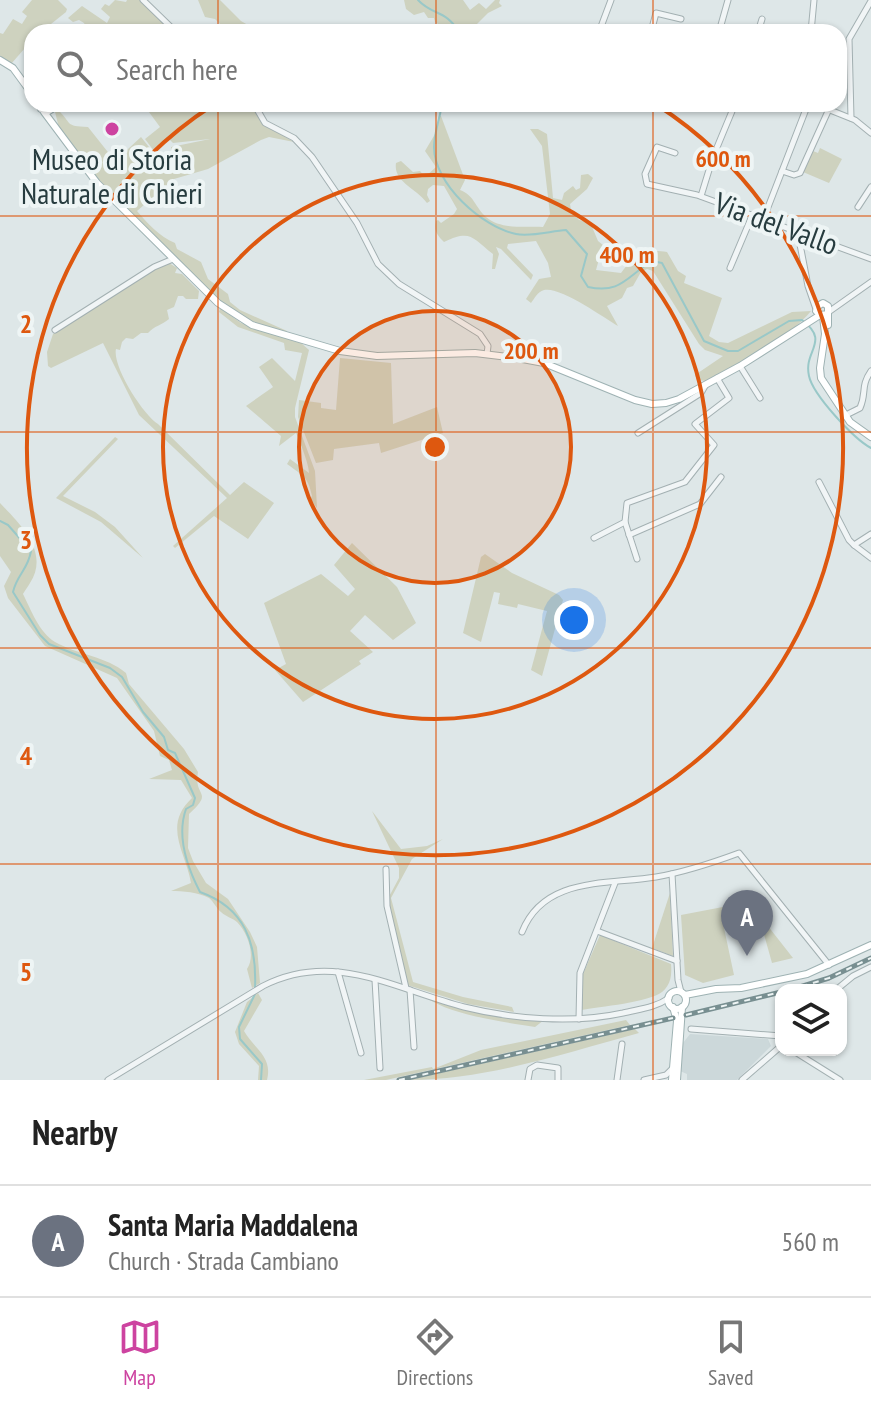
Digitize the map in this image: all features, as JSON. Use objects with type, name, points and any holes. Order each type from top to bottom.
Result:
[{"type":"main road","points":[[0,60],[13,68],[24,83]]},
{"type":"main road","points":[[51,112],[56,128],[97,183],[227,311],[240,320],[268,331],[356,355],[487,354],[544,363],[600,387],[652,404],[679,399],[705,385],[740,366],[818,314],[825,334],[820,373],[851,423],[871,437]]},
{"type":"main road","points":[[671,1079],[677,1021],[669,998],[807,974],[871,945]]},
{"type":"main road","points":[[672,1007],[682,997]]},
{"type":"main road","points":[[671,1079],[682,997]]},
{"type":"street","points":[[143,0],[168,24]]},
{"type":"street","points":[[602,24],[611,0]]},
{"type":"street","points":[[721,24],[728,0]]},
{"type":"street","points":[[812,24],[814,0]]},
{"type":"street","points":[[851,118],[849,39],[871,1]]},
{"type":"street","points":[[653,24],[656,13],[681,19]]},
{"type":"street","points":[[760,24],[762,19]]},
{"type":"street","points":[[259,112],[265,123],[294,138],[312,157],[357,223],[378,264],[399,284],[480,334],[488,346],[487,354]]},
{"type":"street","points":[[702,197],[701,191],[732,112]]},
{"type":"street","points":[[763,220],[805,112]]},
{"type":"street","points":[[782,171],[794,175],[800,173],[828,112]]},
{"type":"street","points":[[836,112],[851,118],[871,133]]},
{"type":"street","name":"Via del Vallo","points":[[675,153],[657,147],[644,180],[647,184],[702,197],[871,259]]},
{"type":"street","points":[[858,207],[871,187]]},
{"type":"street","points":[[730,268],[752,216]]},
{"type":"street","points":[[798,234],[818,314],[871,282]]},
{"type":"street","points":[[55,330],[154,267],[173,259]]},
{"type":"street","points":[[740,366],[760,398]]},
{"type":"street","points":[[846,415],[860,408],[863,384],[871,371]]},
{"type":"street","points":[[637,559],[625,522],[630,500],[685,482],[714,445],[695,424],[729,398],[717,378]]},
{"type":"street","points":[[638,433],[701,393],[705,385]]},
{"type":"street","points":[[629,535],[700,504],[721,477]]},
{"type":"street","points":[[819,482],[849,540],[871,558]]},
{"type":"street","points":[[594,538],[625,522]]},
{"type":"street","points":[[854,545],[871,534]]},
{"type":"street","points":[[522,932],[534,911],[556,894],[583,885],[672,874],[739,853],[829,966]]},
{"type":"street","points":[[386,869],[387,906],[408,989],[414,1047]]},
{"type":"street","points":[[672,874],[678,980],[682,997]]},
{"type":"street","points":[[579,1019],[580,973],[616,882]]},
{"type":"street","points":[[597,931],[677,961]]},
{"type":"street","points":[[843,984],[871,967]]},
{"type":"street","points":[[108,1080],[255,990],[284,976],[308,970],[338,972],[375,980],[467,1008],[545,1018],[579,1019],[612,1015],[659,1004],[669,998]]},
{"type":"street","points":[[338,972],[361,1053]]},
{"type":"street","points":[[375,980],[380,1068]]},
{"type":"street","points":[[659,1004],[672,1007]]},
{"type":"street","points":[[691,1029],[775,1036]]},
{"type":"street","points":[[617,1080],[622,1044]]},
{"type":"street","points":[[742,1080],[775,1051]]},
{"type":"street","points":[[802,1056],[840,1080]]},
{"type":"street","points":[[528,1080],[530,1069],[545,1065],[558,1068],[558,1080]]},
{"type":"street","points":[[644,1080],[671,1079]]},
{"type":"shaded area","points":[[690,1034],[768,1039],[771,1046],[737,1080],[687,1080],[687,1074],[680,1071],[683,1043]]},
{"type":"green space","points":[[32,0],[58,0],[67,9],[51,24],[24,24],[24,49],[11,64],[0,57],[0,33],[3,34],[13,19],[22,24],[27,16],[22,12]]},
{"type":"green space","points":[[115,0],[141,0],[164,24],[84,24],[68,18],[82,6],[107,23],[110,17],[101,9],[105,4],[109,6]]},
{"type":"green space","points":[[198,0],[220,0],[246,24],[220,24],[215,19],[205,17]]},
{"type":"green space","points":[[404,0],[463,0],[470,10],[479,3],[486,9],[495,0],[500,0],[502,6],[488,13],[477,24],[438,24],[424,12],[414,15],[406,9]]},
{"type":"green space","points":[[55,112],[60,112],[72,125],[88,127],[115,161],[141,137],[157,157],[164,152],[174,164],[171,147],[210,139],[173,143],[169,139],[154,151],[145,139],[160,127],[149,112],[256,112],[262,123],[294,142],[269,137],[261,140],[208,169],[174,179],[137,211],[159,233],[175,243],[177,249],[201,262],[208,279],[228,294],[230,302],[240,310],[287,331],[286,334],[250,321],[219,301],[91,172],[59,128]]},
{"type":"green space","points":[[439,116],[465,180],[460,190],[486,217],[506,226],[543,227],[550,214],[542,146],[530,129],[547,134],[553,198],[562,200],[564,193],[573,186],[576,190],[580,188],[581,175],[588,174],[593,178],[587,189],[570,204],[579,220],[590,222],[603,245],[596,270],[621,273],[640,254],[667,252],[678,271],[686,276],[684,283],[722,298],[709,336],[719,342],[728,343],[792,312],[811,311],[777,341],[706,381],[697,380],[695,375],[723,356],[705,350],[699,344],[653,271],[647,269],[641,272],[622,298],[607,306],[618,326],[570,297],[551,290],[540,292],[531,303],[526,299],[539,279],[551,277],[548,263],[536,241],[508,244],[507,248],[533,275],[531,280],[496,247],[499,254],[495,269],[492,269],[493,254],[471,237],[460,236],[444,242],[438,235],[436,221],[441,223],[457,209],[444,186],[433,185],[428,189],[430,201],[427,203],[398,175],[396,163],[401,161],[413,172],[420,171],[425,177],[436,167],[425,151],[435,134]]},
{"type":"green space","points":[[820,148],[842,159],[829,183],[803,172],[813,151],[818,153]]},
{"type":"green space","points":[[169,263],[177,268],[175,273],[182,274],[199,291],[198,299],[178,296],[174,307],[167,310],[169,319],[148,333],[141,333],[133,339],[126,338],[120,350],[116,349],[116,357],[130,390],[145,411],[230,495],[244,482],[274,503],[248,539],[214,516],[175,548],[173,546],[227,498],[139,415],[103,343],[51,368],[48,366],[47,352],[53,334],[155,268]]},
{"type":"green space","points":[[220,308],[241,323],[300,342],[309,350],[295,417],[315,471],[317,508],[310,499],[312,496],[307,480],[287,464],[290,459],[309,473],[296,433],[279,446],[281,436],[246,406],[273,387],[259,367],[272,358],[295,381],[302,353],[285,350],[284,343],[238,327],[219,312]]},
{"type":"green space","points":[[340,358],[391,363],[393,424],[437,407],[443,433],[381,453],[379,443],[334,449],[333,460],[316,463],[298,417],[299,400],[321,403],[321,408],[336,410]]},
{"type":"green space","points":[[115,437],[118,439],[63,496],[95,512],[115,527],[143,558],[101,522],[56,498]]},
{"type":"green space","points":[[0,503],[24,529],[35,550],[35,572],[23,594],[40,627],[55,642],[110,663],[126,673],[129,684],[184,749],[198,772],[202,797],[189,814],[188,848],[206,883],[228,899],[257,947],[260,983],[252,988],[247,969],[251,951],[241,927],[209,898],[171,891],[191,883],[177,829],[183,808],[192,798],[181,780],[149,779],[172,770],[169,760],[160,756],[154,731],[117,678],[45,646],[8,598],[4,586],[11,572],[0,556]]},
{"type":"green space","points":[[352,543],[397,587],[416,623],[393,640],[365,615],[350,631],[373,652],[359,661],[361,664],[303,702],[275,670],[286,664],[264,603],[321,574],[348,596],[355,589],[334,565]]},
{"type":"green space","points":[[485,554],[512,573],[559,595],[563,600],[542,676],[531,670],[547,611],[518,604],[517,608],[498,604],[500,593],[494,592],[481,642],[463,633],[481,557]]},
{"type":"green space","points":[[372,811],[401,849],[427,846],[443,839],[412,859],[391,898],[413,982],[512,1007],[514,1012],[468,1004],[404,984],[384,906],[399,878],[399,868]]},
{"type":"green space","points":[[670,893],[673,956],[652,948]]},
{"type":"green space","points":[[749,902],[793,958],[772,963],[760,920],[724,928],[734,975],[703,983],[685,975],[681,915]]},
{"type":"green space","points":[[600,935],[671,964],[670,979],[665,989],[647,999],[581,1010],[583,974]]},
{"type":"green space","points":[[258,993],[262,1000],[244,1031],[265,1059],[267,1080],[258,1080],[259,1066],[239,1044],[235,1032],[247,1002]]},
{"type":"green space","points":[[427,998],[544,1020],[535,1027],[494,1020],[450,1009]]},
{"type":"green space","points":[[626,1020],[630,1025],[386,1080],[364,1080],[433,1069],[481,1050]]},
{"type":"green space","points":[[635,1029],[639,1033],[525,1064],[438,1079],[409,1080]]},
{"type":"waterway","points":[[418,0],[453,24]]},
{"type":"waterway","points":[[440,112],[434,147],[436,161],[451,189],[475,213],[503,230],[522,235],[566,230],[587,254],[581,276],[588,287],[616,286],[652,261],[662,263],[704,341],[728,351],[738,351],[789,321],[802,320],[814,334],[808,367],[812,384],[835,416],[871,448]]},
{"type":"waterway","points":[[0,521],[8,525],[31,551],[13,592],[40,635],[49,644],[110,668],[122,677],[143,712],[164,737],[168,750],[175,753],[195,798],[193,805],[186,809],[183,820],[187,862],[200,892],[228,907],[245,929],[254,956],[255,988]]},
{"type":"waterway","points":[[255,994],[239,1027],[240,1039],[262,1064],[261,1080]]},
{"type":"railway","points":[[810,984],[871,958]]},
{"type":"railway","points":[[686,1015],[775,993]]},
{"type":"railway","points":[[399,1080],[673,1018]]},
{"type":"place","name":"Museo di Storia Naturale di Chieri","points":[[112,129]]},
{"type":"place","name":"Santa Maria Maddalena","points":[[747,956]]}]
